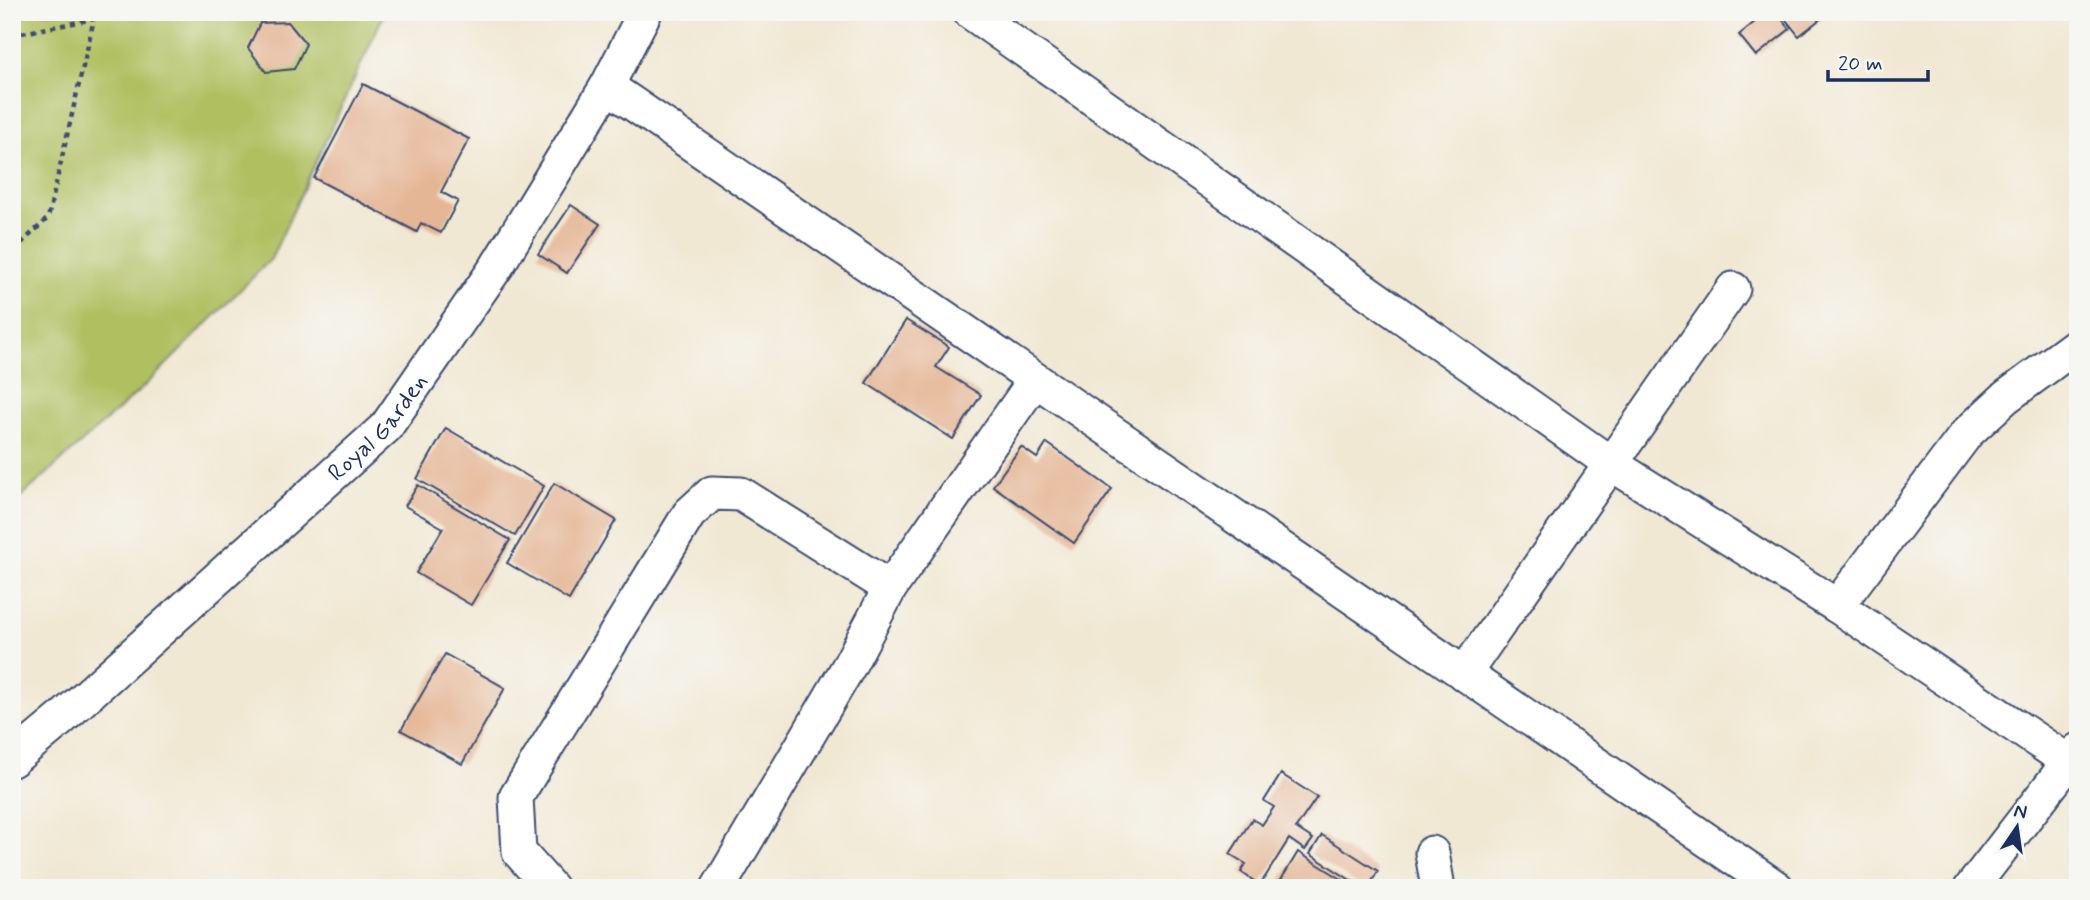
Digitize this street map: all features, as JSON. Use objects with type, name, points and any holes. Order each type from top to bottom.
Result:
[{"type":"street","name":"Royal Garden","points":[[12,760],[386,427],[498,266],[607,86],[645,12]]},
{"type":"street","points":[[970,12],[1610,463],[2074,760],[1971,888]]},
{"type":"street","points":[[607,86],[1777,888]]},
{"type":"street","points":[[1464,674],[1733,289]]},
{"type":"street","points":[[1837,606],[1967,433],[2006,397],[2078,344]]},
{"type":"street","points":[[718,888],[849,666],[890,589],[1035,380]]},
{"type":"street","points":[[551,888],[519,852],[516,797],[689,514],[712,493],[741,494],[890,589]]},
{"type":"street","points":[[1432,853],[1438,888]]},
{"type":"path","points":[[12,35],[94,19],[48,218],[12,252]]},
{"type":"green space","points":[[12,12],[385,12],[271,259],[149,382],[12,505]]},
{"type":"building","points":[[1767,12],[1776,12],[1790,29],[1756,56],[1739,35]]},
{"type":"building","points":[[1787,12],[1829,12],[1799,36],[1783,16]]},
{"type":"building","points":[[288,22],[306,44],[294,69],[266,72],[248,48],[260,23]]},
{"type":"building","points":[[363,84],[469,139],[441,192],[458,201],[441,233],[421,223],[417,232],[314,178]]},
{"type":"building","points":[[571,205],[600,224],[567,273],[538,254]]},
{"type":"building","points":[[906,320],[949,347],[936,367],[981,395],[953,439],[866,383]]},
{"type":"building","points":[[446,428],[544,486],[515,536],[417,479]]},
{"type":"building","points":[[1047,443],[1112,489],[1074,543],[993,486],[1021,447],[1037,458]]},
{"type":"building","points":[[554,483],[616,520],[569,600],[507,563]]},
{"type":"building","points":[[418,485],[510,540],[471,605],[416,573],[443,528],[405,506]]},
{"type":"building","points":[[445,654],[505,688],[462,764],[401,730]]},
{"type":"building","points":[[1281,774],[1317,797],[1296,828],[1313,839],[1305,850],[1289,839],[1260,885],[1241,872],[1246,864],[1230,854],[1252,819],[1262,825],[1274,807],[1264,801]]},
{"type":"building","points":[[1322,835],[1378,871],[1368,888],[1363,888],[1310,854]]},
{"type":"building","points":[[1298,852],[1356,888],[1276,888]]}]
